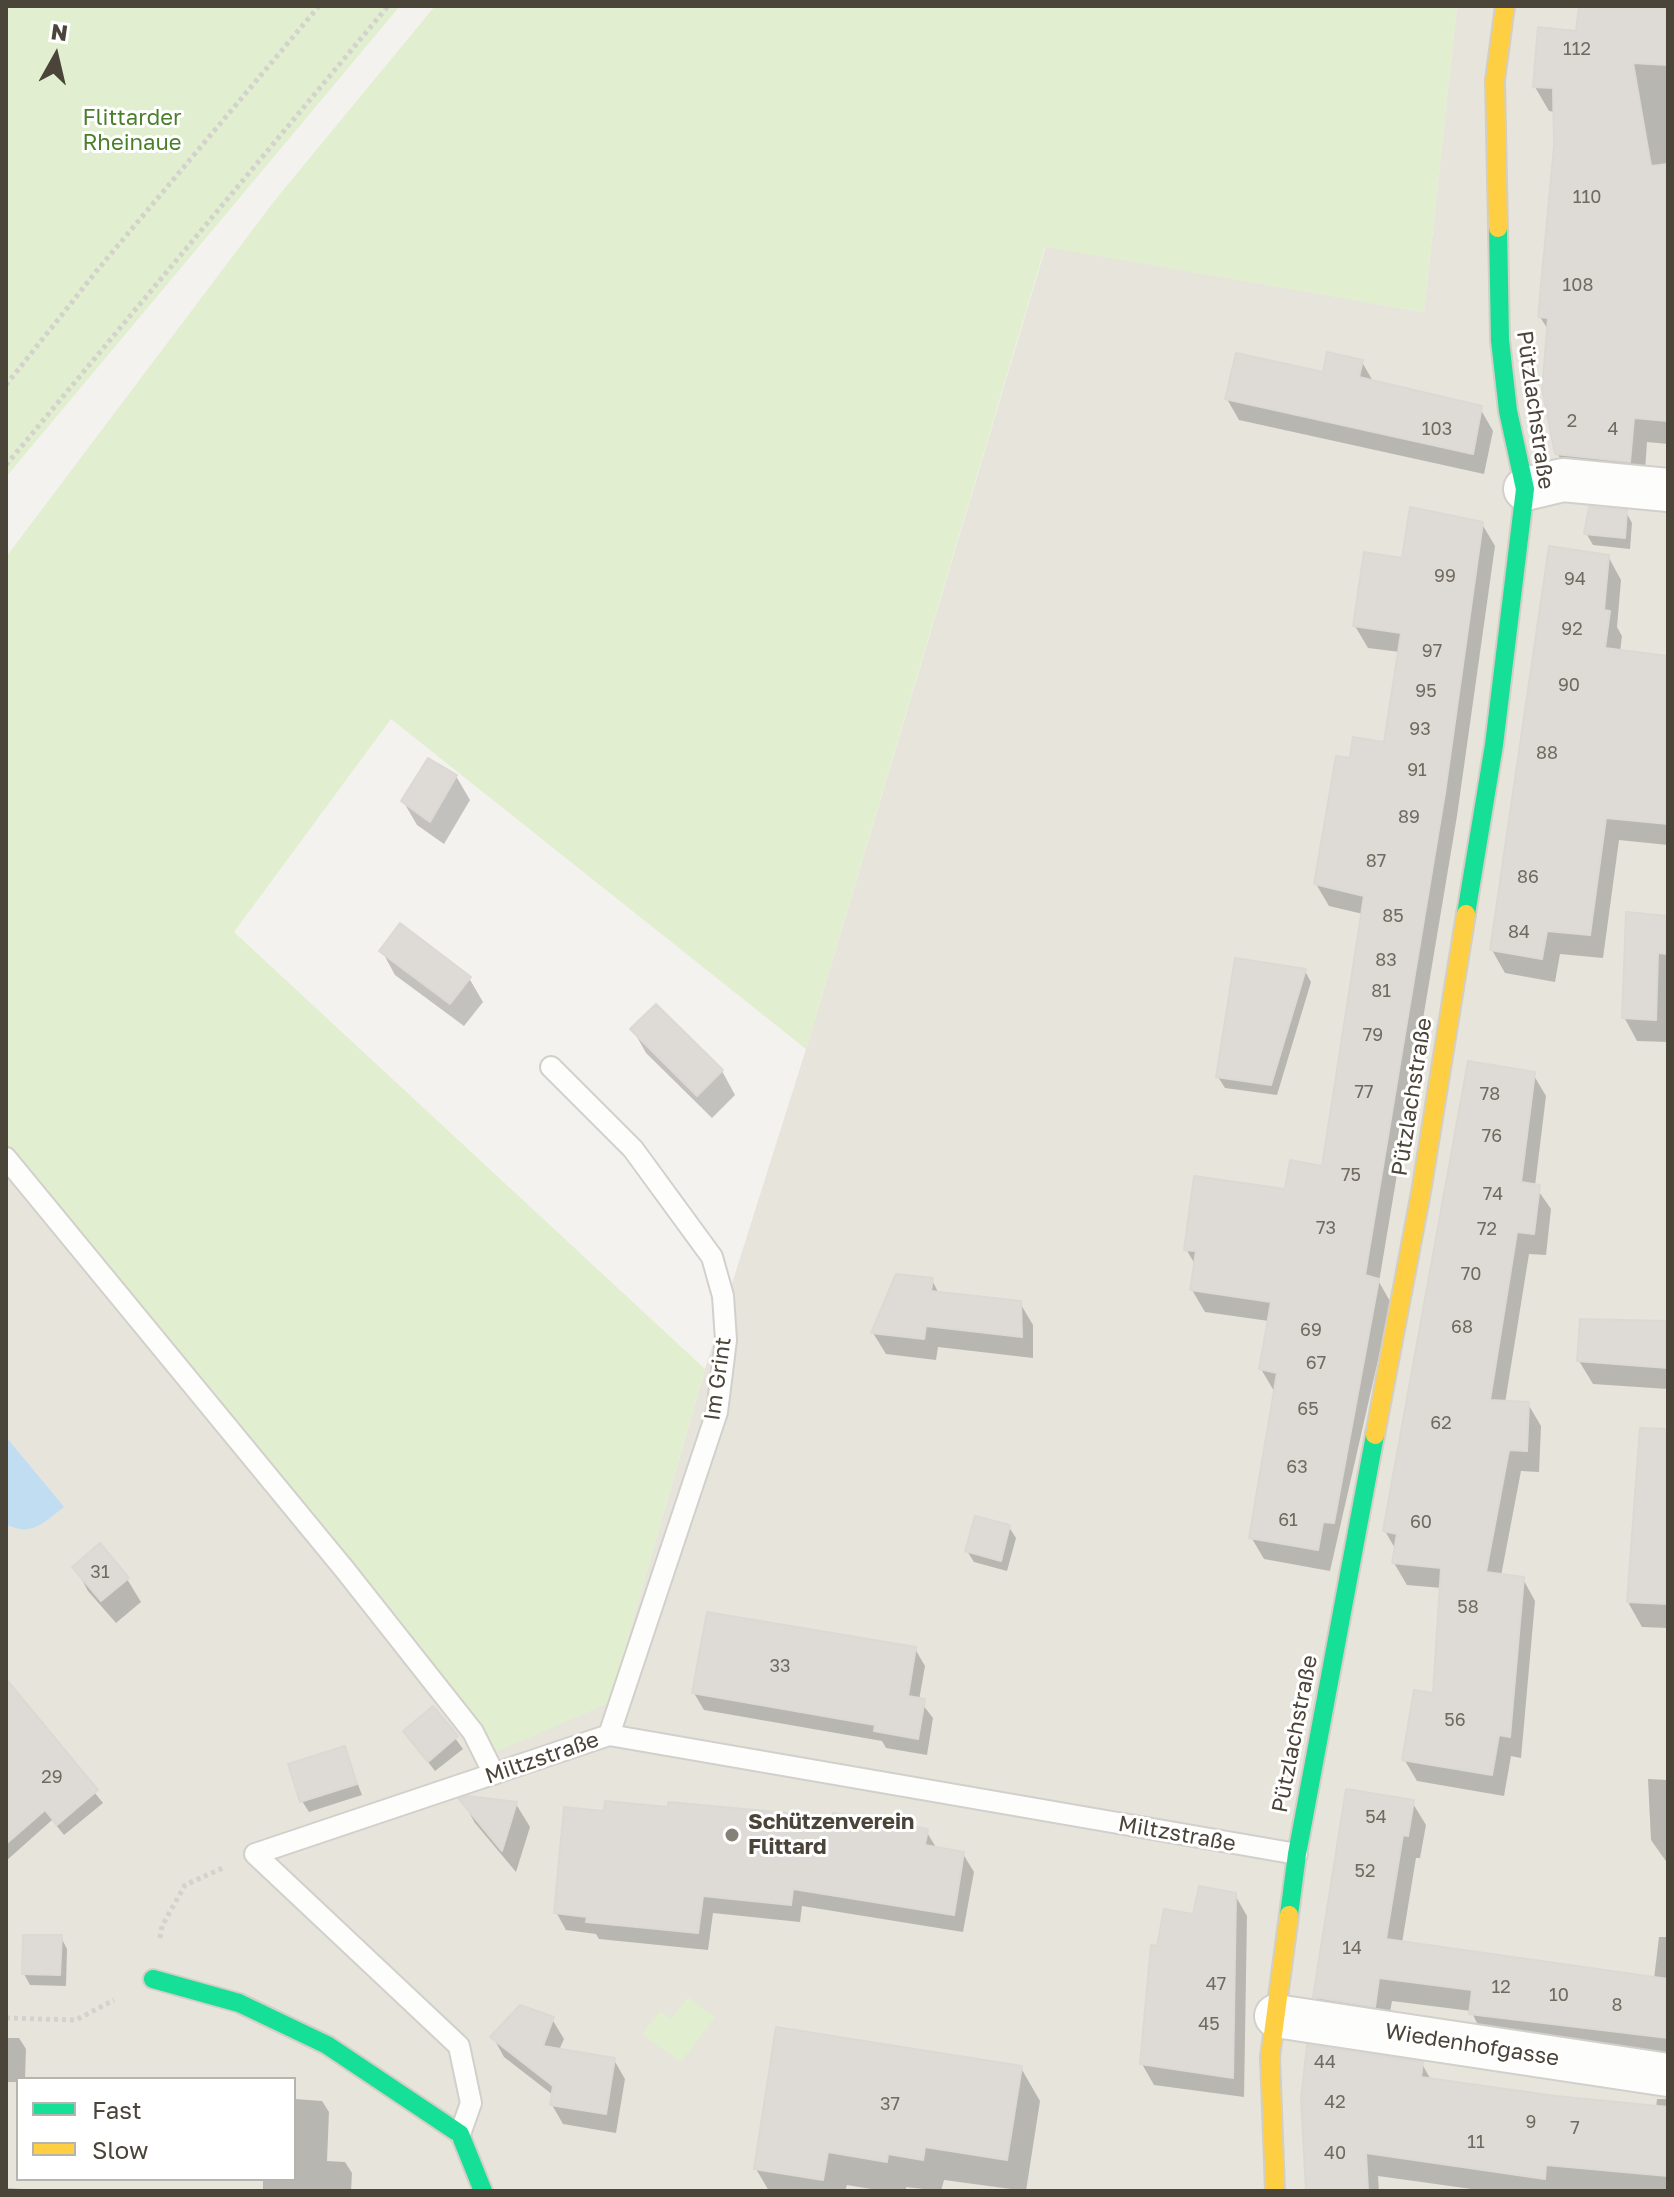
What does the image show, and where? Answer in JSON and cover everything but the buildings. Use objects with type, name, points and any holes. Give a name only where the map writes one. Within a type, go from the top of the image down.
[{"type":"street","name":"Pützlachstraße","points":[[1275,2191],[1270,2057],[1297,1854],[1426,1161],[1494,745],[1525,489],[1508,411],[1500,340],[1495,80],[1505,6]]},
{"type":"street","points":[[1525,489],[1563,480],[1668,490]]},
{"type":"street","points":[[153,1979],[239,2003],[327,2045],[460,2134],[483,2191]]},
{"type":"street","name":"Wiedenhofgasse","points":[[1276,2016],[1668,2075]]},
{"type":"lane","name":"Im Grint","points":[[551,1067],[633,1149],[712,1257],[723,1296],[726,1340],[717,1412],[609,1735]]},
{"type":"lane","points":[[6,1158],[345,1570],[473,1732],[494,1774]]},
{"type":"lane","name":"Miltzstraße","points":[[460,2134],[471,2103],[459,2046],[255,1854],[609,1735],[1297,1854]]},
{"type":"path","points":[[6,385],[99,268],[319,6]]},
{"type":"path","points":[[6,465],[388,6]]},
{"type":"shaded area","points":[[1457,6],[1668,6],[1668,2191],[6,2191],[6,1156],[609,1703],[705,1369],[806,1049],[1046,246],[1424,312]]},
{"type":"green space","name":"Flittarder Rheinaue","points":[[6,6],[400,6],[6,477]]},
{"type":"green space","points":[[435,6],[1457,6],[1424,312],[1045,247],[806,1049],[391,719],[234,932],[705,1369],[609,1703],[487,1756],[6,1156],[6,557],[275,200]]},
{"type":"green space","points":[[688,1997],[715,2017],[681,2062],[642,2034],[660,2011],[671,2019]]},
{"type":"water","points":[[6,1437],[64,1507],[30,1529],[6,1524]]},
{"type":"traffic: fast","points":[[1466,914],[1494,745],[1525,489],[1508,411],[1500,340],[1498,228]]},
{"type":"traffic: fast","points":[[1289,1915],[1297,1854],[1375,1435]]},
{"type":"traffic: fast","points":[[153,1979],[239,2003],[327,2045],[460,2134],[483,2191]]},
{"type":"traffic: slow","points":[[1498,228],[1495,80],[1505,6]]},
{"type":"traffic: slow","points":[[1375,1435],[1421,1192],[1466,914]]},
{"type":"traffic: slow","points":[[1275,2191],[1270,2057],[1289,1915]]},
{"type":"place","name":"Schützenverein Flittard","points":[[732,1835]]}]
